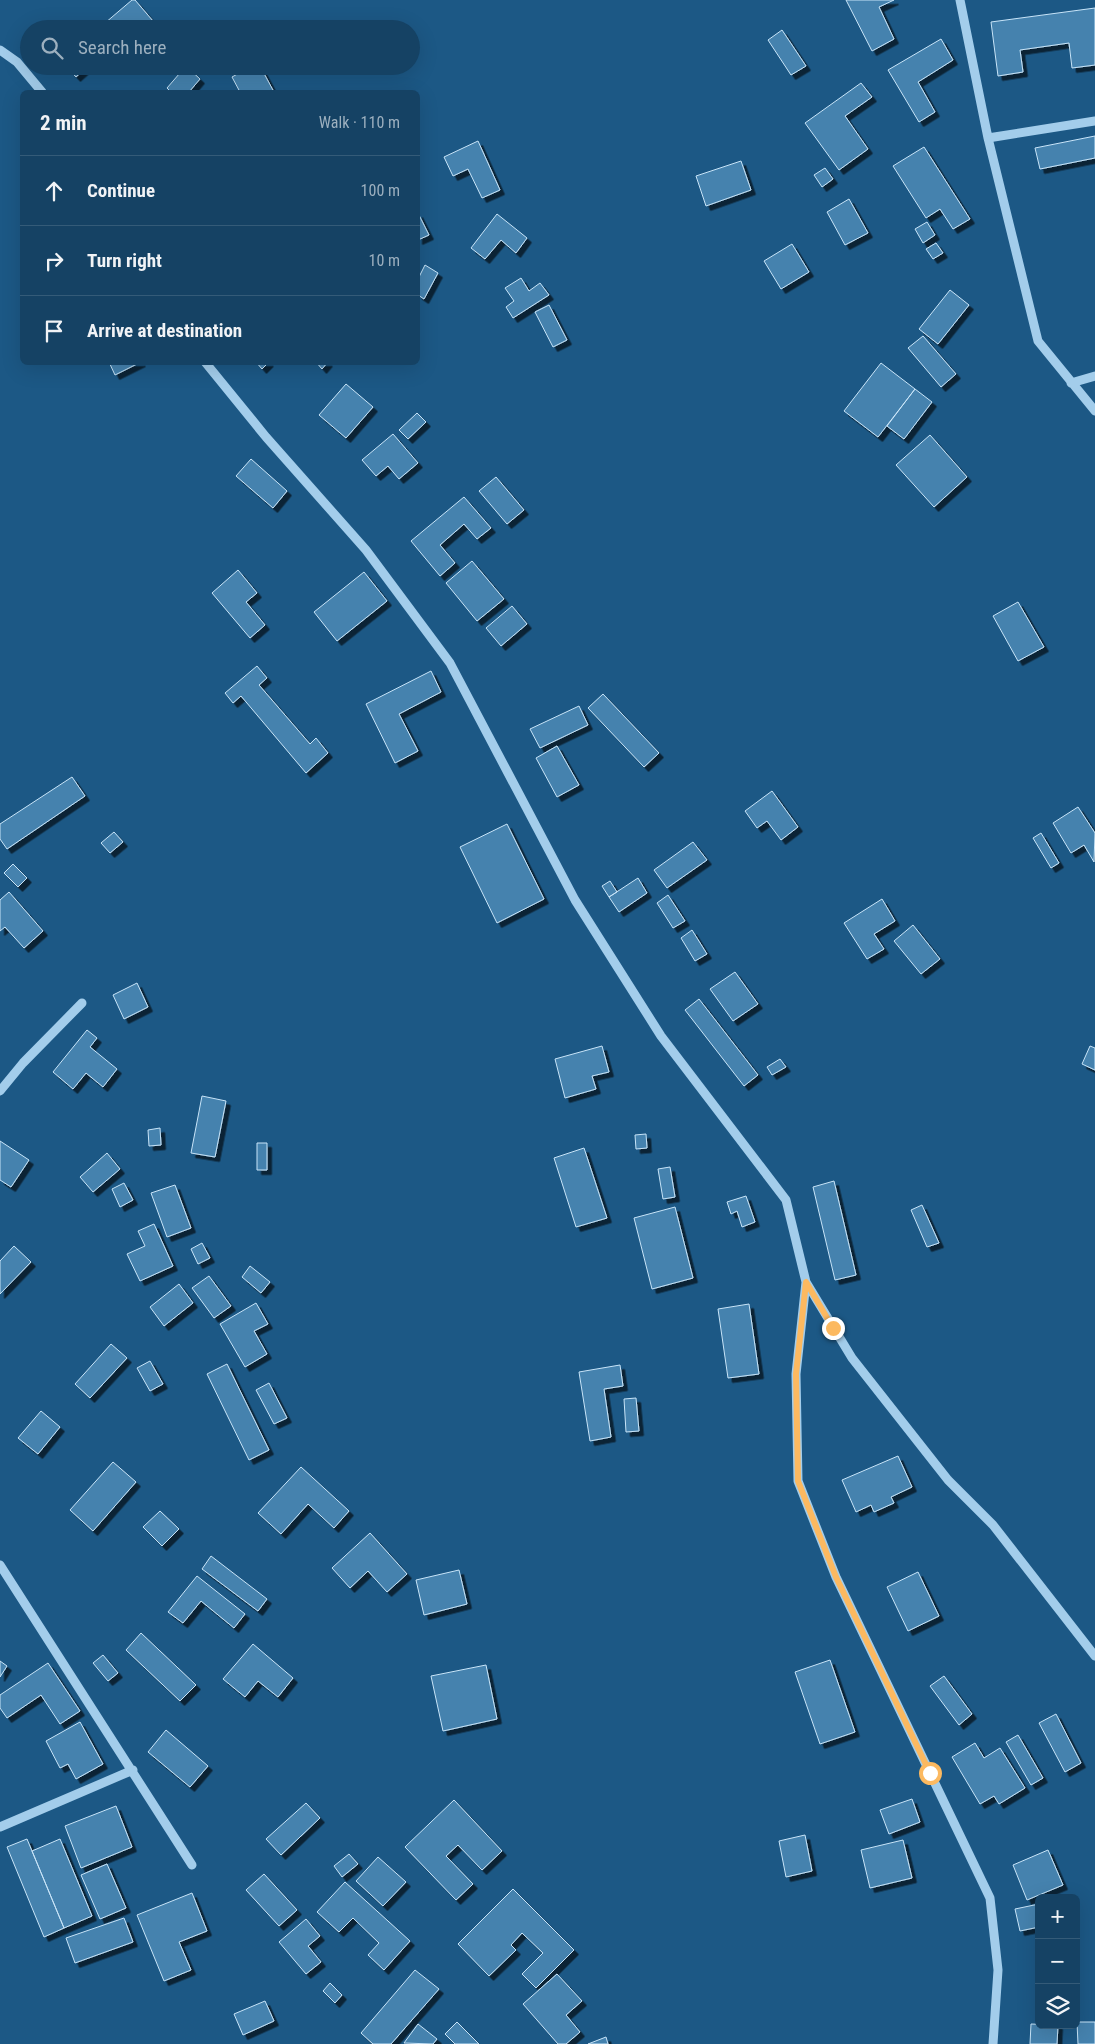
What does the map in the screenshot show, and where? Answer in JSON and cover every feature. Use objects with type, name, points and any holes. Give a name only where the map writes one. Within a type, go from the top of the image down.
[{"type":"street","points":[[960,0],[988,138],[1038,341],[1095,411]]},
{"type":"street","points":[[0,50],[20,66]]},
{"type":"street","points":[[28,75],[40,90]]},
{"type":"street","points":[[988,138],[1095,121]]},
{"type":"street","points":[[207,365],[266,438],[366,550],[450,663],[575,900],[661,1036],[786,1200],[806,1282],[852,1358],[948,1480],[993,1525],[1095,1656]]},
{"type":"street","points":[[1071,383],[1095,376]]},
{"type":"street","points":[[0,1091],[23,1063],[82,1003]]},
{"type":"street","points":[[806,1282],[796,1374],[798,1481],[836,1577],[990,1898],[998,1970],[993,2044]]},
{"type":"street","points":[[0,1565],[133,1770],[192,1865]]},
{"type":"street","points":[[0,1827],[133,1770]]},
{"type":"building","points":[[132,0],[135,0],[152,20],[109,20]]},
{"type":"building","points":[[846,0],[894,0],[879,7],[894,39],[872,51]]},
{"type":"building","points":[[1095,8],[1095,65],[1072,68],[1069,43],[1020,50],[1023,72],[998,76],[991,22]]},
{"type":"building","points":[[782,30],[806,66],[791,75],[768,40]]},
{"type":"building","points":[[941,39],[953,60],[918,82],[935,112],[919,122],[888,70]]},
{"type":"building","points":[[178,75],[196,75],[200,79],[191,90],[169,90],[167,88]]},
{"type":"building","points":[[236,75],[265,75],[273,90],[239,90],[232,77]]},
{"type":"building","points":[[861,83],[872,97],[845,116],[868,149],[839,170],[805,123]]},
{"type":"building","points":[[1095,136],[1095,158],[1040,169],[1035,148]]},
{"type":"building","points":[[478,141],[500,190],[482,198],[468,169],[453,176],[444,157]]},
{"type":"building","points":[[924,147],[970,219],[953,229],[940,209],[926,218],[893,166]]},
{"type":"building","points":[[741,161],[751,190],[706,206],[696,176]]},
{"type":"building","points":[[825,168],[833,179],[822,187],[814,175]]},
{"type":"building","points":[[849,199],[868,233],[845,245],[827,212]]},
{"type":"building","points":[[497,214],[527,238],[516,253],[501,240],[485,259],[471,248]]},
{"type":"building","points":[[420,217],[429,235],[420,239]]},
{"type":"building","points":[[927,222],[935,235],[923,243],[915,229]]},
{"type":"building","points":[[936,243],[943,253],[933,259],[926,249]]},
{"type":"building","points":[[792,244],[809,272],[781,289],[764,261]]},
{"type":"building","points":[[425,265],[438,273],[424,299],[420,296],[420,275]]},
{"type":"building","points":[[521,278],[529,291],[540,283],[549,295],[513,318],[506,307],[514,301],[505,288]]},
{"type":"building","points":[[950,290],[969,305],[938,344],[919,329]]},
{"type":"building","points":[[549,305],[567,340],[553,347],[535,312]]},
{"type":"building","points":[[923,336],[956,374],[941,387],[908,348]]},
{"type":"building","points":[[881,363],[915,389],[878,437],[844,411]]},
{"type":"building","points":[[110,365],[135,365],[115,375]]},
{"type":"building","points":[[346,384],[373,407],[346,438],[319,415]]},
{"type":"building","points":[[915,389],[932,402],[904,439],[887,426]]},
{"type":"building","points":[[417,413],[426,422],[408,439],[399,430]]},
{"type":"building","points":[[393,434],[418,463],[399,479],[388,466],[376,476],[362,460]]},
{"type":"building","points":[[930,435],[967,477],[934,507],[896,465]]},
{"type":"building","points":[[251,459],[287,491],[273,508],[236,476]]},
{"type":"building","points":[[496,477],[524,510],[507,524],[479,491]]},
{"type":"building","points":[[464,497],[491,528],[477,539],[464,524],[440,545],[455,563],[440,576],[411,541]]},
{"type":"building","points":[[472,561],[504,599],[477,621],[446,583]]},
{"type":"building","points":[[238,570],[257,593],[246,602],[265,625],[250,638],[212,593]]},
{"type":"building","points":[[364,572],[387,601],[337,641],[314,612]]},
{"type":"building","points":[[1018,602],[1044,647],[1018,661],[993,616]]},
{"type":"building","points":[[512,606],[527,624],[501,646],[486,628]]},
{"type":"building","points":[[257,666],[267,678],[259,685],[310,744],[316,738],[328,753],[306,773],[241,696],[233,703],[225,693]]},
{"type":"building","points":[[431,671],[441,692],[399,714],[418,751],[395,763],[366,704]]},
{"type":"building","points":[[603,694],[659,753],[644,767],[588,708]]},
{"type":"building","points":[[579,706],[588,725],[540,748],[530,729]]},
{"type":"building","points":[[557,746],[579,785],[557,797],[536,758]]},
{"type":"building","points":[[72,777],[85,796],[7,849],[0,839],[0,824]]},
{"type":"building","points":[[772,791],[798,827],[781,840],[767,821],[757,828],[745,811]]},
{"type":"building","points":[[1078,807],[1095,833],[1094,862],[1084,845],[1071,853],[1053,823]]},
{"type":"building","points":[[507,824],[544,899],[497,923],[460,847]]},
{"type":"building","points":[[114,832],[123,842],[110,853],[101,843]]},
{"type":"building","points":[[1041,833],[1059,863],[1051,868],[1033,838]]},
{"type":"building","points":[[693,842],[707,860],[667,888],[654,870]]},
{"type":"building","points":[[13,864],[27,878],[18,887],[4,873]]},
{"type":"building","points":[[638,878],[647,893],[619,912],[609,897]]},
{"type":"building","points":[[610,881],[617,892],[609,897],[602,886]]},
{"type":"building","points":[[9,892],[43,931],[24,948],[5,927],[0,931],[0,900]]},
{"type":"building","points":[[668,895],[685,921],[673,928],[657,903]]},
{"type":"building","points":[[882,899],[895,921],[874,934],[884,949],[867,959],[844,923]]},
{"type":"building","points":[[913,925],[940,959],[921,974],[894,941]]},
{"type":"building","points":[[692,930],[707,954],[695,961],[681,938]]},
{"type":"building","points":[[735,972],[758,1004],[733,1021],[710,989]]},
{"type":"building","points":[[137,983],[148,1007],[124,1019],[113,995]]},
{"type":"building","points":[[699,999],[758,1075],[744,1086],[685,1010]]},
{"type":"building","points":[[87,1030],[97,1038],[90,1047],[117,1069],[103,1087],[86,1073],[73,1089],[53,1072]]},
{"type":"building","points":[[602,1046],[609,1072],[592,1076],[596,1089],[565,1098],[555,1059]]},
{"type":"building","points":[[1090,1046],[1095,1048],[1095,1070],[1082,1064]]},
{"type":"building","points":[[780,1059],[786,1067],[772,1075],[767,1067]]},
{"type":"building","points":[[202,1096],[226,1101],[215,1157],[191,1153]]},
{"type":"building","points":[[160,1128],[161,1145],[149,1146],[148,1130]]},
{"type":"building","points":[[646,1134],[647,1148],[636,1149],[635,1135]]},
{"type":"building","points":[[0,1141],[29,1160],[11,1187],[0,1180]]},
{"type":"building","points":[[257,1143],[267,1143],[267,1170],[257,1170]]},
{"type":"building","points":[[584,1148],[607,1218],[576,1227],[554,1158]]},
{"type":"building","points":[[107,1153],[120,1169],[93,1192],[80,1177]]},
{"type":"building","points":[[670,1167],[675,1197],[663,1199],[658,1169]]},
{"type":"building","points":[[834,1181],[856,1275],[835,1280],[813,1187]]},
{"type":"building","points":[[124,1183],[133,1200],[120,1207],[112,1189]]},
{"type":"building","points":[[175,1185],[191,1228],[167,1237],[151,1193]]},
{"type":"building","points":[[746,1196],[755,1222],[742,1227],[737,1211],[731,1214],[727,1202]]},
{"type":"building","points":[[922,1205],[939,1243],[927,1247],[911,1210]]},
{"type":"building","points":[[675,1207],[693,1278],[652,1289],[634,1218]]},
{"type":"building","points":[[154,1224],[173,1266],[140,1281],[127,1254],[145,1246],[138,1231]]},
{"type":"building","points":[[202,1243],[210,1258],[198,1264],[191,1249]]},
{"type":"building","points":[[14,1246],[31,1262],[0,1294],[0,1261]]},
{"type":"building","points":[[250,1266],[270,1282],[261,1293],[242,1277]]},
{"type":"building","points":[[209,1276],[231,1306],[214,1318],[192,1288]]},
{"type":"building","points":[[179,1284],[193,1303],[164,1326],[150,1307]]},
{"type":"building","points":[[256,1303],[268,1324],[254,1331],[267,1354],[245,1367],[220,1324]]},
{"type":"building","points":[[749,1304],[759,1374],[728,1378],[718,1309]]},
{"type":"building","points":[[111,1344],[127,1358],[90,1398],[75,1384]]},
{"type":"building","points":[[150,1361],[163,1384],[150,1391],[137,1368]]},
{"type":"building","points":[[227,1364],[269,1450],[249,1460],[207,1374]]},
{"type":"building","points":[[620,1365],[623,1386],[604,1389],[611,1437],[590,1441],[579,1372]]},
{"type":"building","points":[[269,1383],[287,1418],[274,1424],[256,1390]]},
{"type":"building","points":[[636,1398],[639,1431],[626,1432],[624,1399]]},
{"type":"building","points":[[41,1411],[60,1427],[38,1454],[18,1438]]},
{"type":"building","points":[[898,1456],[912,1487],[891,1497],[894,1503],[874,1512],[871,1505],[856,1512],[842,1480]]},
{"type":"building","points":[[113,1462],[136,1482],[93,1531],[70,1510]]},
{"type":"building","points":[[301,1467],[349,1511],[334,1528],[308,1504],[281,1534],[258,1513]]},
{"type":"building","points":[[160,1511],[179,1529],[162,1546],[143,1527]]},
{"type":"building","points":[[370,1533],[407,1574],[387,1592],[368,1571],[350,1588],[332,1568]]},
{"type":"building","points":[[211,1556],[267,1599],[258,1611],[202,1569]]},
{"type":"building","points":[[459,1570],[467,1604],[424,1615],[416,1580]]},
{"type":"building","points":[[918,1572],[939,1616],[908,1631],[887,1587]]},
{"type":"building","points":[[197,1576],[245,1614],[234,1628],[201,1601],[183,1623],[168,1612]]},
{"type":"building","points":[[141,1633],[196,1685],[180,1701],[126,1650]]},
{"type":"building","points":[[253,1644],[293,1678],[278,1697],[258,1681],[245,1697],[223,1679]]},
{"type":"building","points":[[103,1655],[118,1673],[108,1681],[93,1663]]},
{"type":"building","points":[[830,1660],[855,1732],[820,1744],[795,1672]]},
{"type":"building","points":[[0,1661],[7,1666],[0,1677]]},
{"type":"building","points":[[48,1663],[80,1711],[60,1724],[41,1695],[7,1718],[0,1708],[0,1695]]},
{"type":"building","points":[[486,1665],[497,1719],[443,1731],[431,1676]]},
{"type":"building","points":[[944,1676],[972,1714],[959,1725],[930,1686]]},
{"type":"building","points":[[1056,1714],[1081,1763],[1065,1772],[1039,1723]]},
{"type":"building","points":[[80,1722],[103,1764],[76,1779],[68,1764],[60,1768],[46,1741]]},
{"type":"building","points":[[166,1730],[208,1766],[190,1787],[148,1752]]},
{"type":"building","points":[[1018,1735],[1043,1778],[1031,1785],[1006,1742]]},
{"type":"building","points":[[975,1743],[984,1758],[1000,1748],[1025,1788],[999,1804],[994,1796],[980,1804],[952,1757]]},
{"type":"building","points":[[912,1799],[920,1822],[889,1834],[880,1810]]},
{"type":"building","points":[[454,1800],[502,1851],[482,1870],[458,1845],[446,1856],[473,1884],[456,1900],[405,1847]]},
{"type":"building","points":[[306,1803],[320,1818],[281,1855],[266,1839]]},
{"type":"building","points":[[116,1806],[132,1847],[81,1868],[65,1826]]},
{"type":"building","points":[[805,1835],[812,1871],[786,1877],[779,1841]]},
{"type":"building","points":[[27,1839],[64,1928],[44,1937],[7,1847]]},
{"type":"building","points":[[60,1839],[92,1916],[64,1928],[32,1851]]},
{"type":"building","points":[[903,1840],[912,1878],[870,1888],[861,1850]]},
{"type":"building","points":[[1048,1850],[1063,1885],[1041,1894],[1035,1894],[1035,1897],[1027,1900],[1013,1865]]},
{"type":"building","points":[[349,1854],[358,1864],[342,1877],[334,1866]]},
{"type":"building","points":[[378,1857],[406,1882],[383,1906],[356,1881]]},
{"type":"building","points":[[107,1864],[126,1908],[100,1919],[81,1875]]},
{"type":"building","points":[[264,1874],[297,1910],[279,1926],[246,1890]]},
{"type":"building","points":[[345,1882],[410,1941],[384,1970],[368,1955],[379,1943],[353,1918],[339,1932],[317,1912]]},
{"type":"building","points":[[513,1889],[574,1950],[536,1988],[522,1974],[543,1953],[522,1933],[511,1945],[516,1950],[489,1976],[458,1944]]},
{"type":"building","points":[[192,1893],[207,1931],[179,1942],[191,1970],[164,1981],[137,1915]]},
{"type":"building","points":[[1035,1905],[1035,1928],[1020,1931],[1015,1909]]},
{"type":"building","points":[[124,1918],[133,1942],[75,1963],[66,1938]]},
{"type":"building","points":[[306,1919],[320,1936],[308,1946],[321,1962],[306,1974],[279,1942]]},
{"type":"building","points":[[415,1970],[439,1989],[391,2044],[373,2044],[361,2033]]},
{"type":"building","points":[[557,1974],[582,2001],[566,2015],[580,2032],[566,2044],[558,2044],[523,2004]]},
{"type":"building","points":[[330,1983],[342,1995],[335,2003],[323,1991]]},
{"type":"building","points":[[265,2001],[274,2021],[243,2035],[234,2014]]},
{"type":"building","points":[[457,2022],[479,2044],[455,2044],[445,2034]]},
{"type":"building","points":[[1080,2022],[1095,2022],[1095,2044],[1078,2044],[1077,2029],[1080,2029]]},
{"type":"building","points":[[418,2024],[437,2039],[433,2044],[404,2043]]},
{"type":"building","points":[[1031,2024],[1035,2024],[1035,2029],[1058,2029],[1057,2044],[1030,2044]]},
{"type":"building","points":[[606,2037],[608,2044],[588,2044]]},
{"type":"route","points":[[833,1328],[806,1282],[796,1374],[798,1481],[836,1577],[930,1773]]}]
